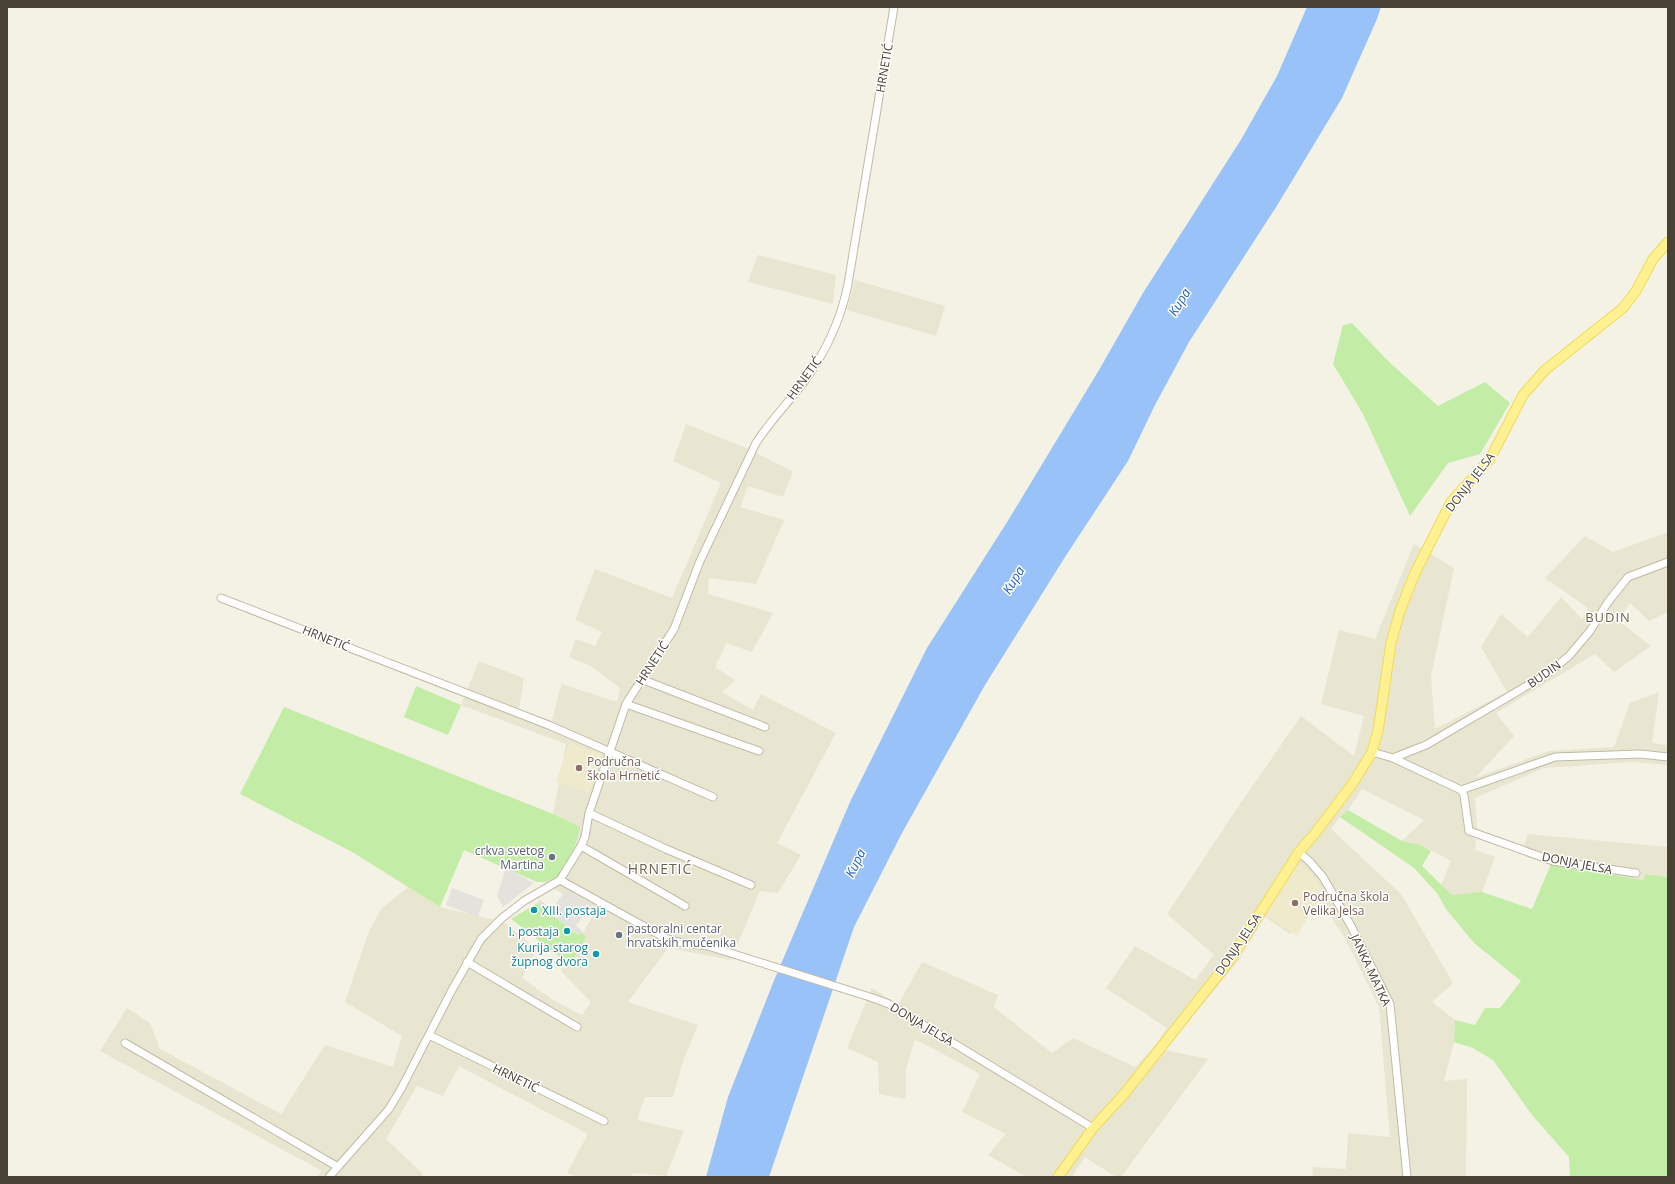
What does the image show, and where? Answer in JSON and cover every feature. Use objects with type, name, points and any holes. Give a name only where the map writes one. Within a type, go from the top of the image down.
[{"type":"main road","name":"DONJA JELSA","points":[[1058,1177],[1092,1128],[1125,1094],[1230,960],[1299,852],[1316,832],[1352,783],[1372,752],[1378,731],[1391,644],[1400,611],[1414,573],[1451,502],[1490,459],[1523,395],[1545,370],[1623,308],[1636,291],[1653,259],[1668,242]]},
{"type":"street","name":"HRNETIĆ","points":[[329,1177],[389,1109],[401,1089],[467,962],[481,939],[502,918],[524,900],[560,880],[581,846],[585,837],[589,813],[626,704],[674,629],[700,561],[756,443],[768,425],[803,383],[824,350],[840,315],[848,284],[894,7]]},
{"type":"street","name":"BUDIN","points":[[1393,758],[1426,745],[1547,674],[1569,656],[1590,631],[1608,602],[1628,577],[1668,562]]},
{"type":"street","name":"HRNETIĆ","points":[[220,598],[551,726],[609,752]]},
{"type":"street","points":[[641,679],[764,727]]},
{"type":"street","points":[[626,704],[759,751]]},
{"type":"street","points":[[609,752],[713,797]]},
{"type":"street","points":[[1372,752],[1393,758],[1461,790],[1555,757],[1640,754],[1668,757]]},
{"type":"street","name":"DONJA JELSA","points":[[1461,790],[1464,795],[1469,831],[1553,861],[1636,873]]},
{"type":"street","points":[[589,813],[666,849],[751,885]]},
{"type":"street","points":[[581,846],[685,906]]},
{"type":"street","name":"JANKA MATKA","points":[[1299,852],[1323,877],[1350,924],[1390,1004],[1407,1177]]},
{"type":"street","name":"DONJA JELSA","points":[[560,880],[665,938],[678,942],[708,946],[889,1004],[1092,1128]]},
{"type":"street","points":[[467,962],[577,1027]]},
{"type":"street","name":"HRNETIĆ","points":[[429,1035],[604,1121]]},
{"type":"street","points":[[125,1043],[338,1167]]},
{"type":"shaded area","points":[[758,255],[836,275],[833,304],[748,282]]},
{"type":"shaded area","points":[[855,280],[945,306],[936,336],[847,310]]},
{"type":"shaded area","points":[[686,424],[746,448],[793,472],[783,497],[748,486],[740,507],[784,520],[756,584],[709,578],[708,594],[773,613],[752,652],[726,643],[715,667],[735,680],[722,692],[753,710],[761,694],[836,733],[777,843],[801,855],[778,893],[760,891],[731,960],[668,948],[628,1002],[698,1025],[683,1061],[673,1097],[645,1097],[637,1120],[684,1131],[666,1176],[633,1173],[630,1177],[579,1177],[567,1173],[588,1134],[459,1066],[443,1096],[417,1086],[386,1139],[423,1174],[421,1177],[317,1177],[322,1171],[100,1051],[127,1008],[150,1023],[160,1049],[281,1114],[325,1045],[393,1067],[402,1036],[345,1002],[369,931],[381,909],[408,887],[440,907],[503,922],[537,949],[522,978],[553,1000],[582,1015],[591,1002],[561,971],[595,912],[542,882],[552,879],[579,827],[553,814],[566,744],[461,705],[479,661],[524,678],[519,709],[552,721],[562,684],[617,702],[620,688],[592,667],[569,657],[576,639],[595,646],[602,632],[575,620],[595,569],[672,598],[721,483],[673,461]]},
{"type":"shaded area","points":[[1668,532],[1668,612],[1649,621],[1630,603],[1617,620],[1651,646],[1614,672],[1595,654],[1496,713],[1514,736],[1475,778],[1549,751],[1614,747],[1630,703],[1659,692],[1652,743],[1668,745],[1668,765],[1633,762],[1544,768],[1475,798],[1477,829],[1524,845],[1528,834],[1668,847],[1668,877],[1646,874],[1645,880],[1550,864],[1476,838],[1475,850],[1495,857],[1482,892],[1452,895],[1441,885],[1451,861],[1421,845],[1402,841],[1424,820],[1362,789],[1348,810],[1340,817],[1331,829],[1401,894],[1453,983],[1432,1002],[1455,1020],[1454,1042],[1444,1081],[1467,1079],[1466,1177],[1313,1177],[1312,1167],[1346,1169],[1348,1133],[1390,1137],[1379,1007],[1346,940],[1319,899],[1290,934],[1265,917],[1239,960],[1165,1050],[1208,1059],[1121,1177],[1116,1177],[1085,1157],[1072,1177],[1026,1177],[988,1155],[1006,1134],[962,1112],[980,1074],[915,1039],[906,1069],[906,1099],[879,1094],[878,1062],[847,1048],[872,988],[898,1005],[922,962],[998,995],[994,1007],[1052,1053],[1073,1038],[1135,1067],[1153,1048],[1167,1028],[1106,988],[1135,946],[1195,980],[1214,955],[1167,914],[1301,716],[1354,756],[1364,716],[1321,704],[1339,630],[1375,639],[1414,544],[1454,568],[1431,676],[1435,729],[1507,692],[1481,647],[1501,614],[1528,637],[1561,597],[1582,619],[1588,608],[1545,578],[1585,536],[1613,552]]},
{"type":"shaded area","name":"Područna škola Hrnetić","points":[[570,743],[603,755],[589,793],[556,781]]},
{"type":"shaded area","name":"Područna škola Velika Jelsa","points":[[1299,863],[1314,877],[1324,891],[1297,936],[1265,915]]},
{"type":"shaded area","points":[[506,868],[534,883],[503,907],[497,896]]},
{"type":"shaded area","points":[[452,888],[484,900],[478,917],[446,905]]},
{"type":"shaded area","points":[[566,890],[591,905],[576,926],[582,931],[578,935],[537,903],[540,900],[552,909]]},
{"type":"green space","points":[[1352,323],[1388,361],[1438,406],[1485,382],[1510,403],[1480,454],[1448,463],[1410,516],[1363,414],[1333,364],[1343,325]]},
{"type":"green space","points":[[416,686],[461,705],[448,735],[404,717]]},
{"type":"green space","points":[[284,707],[553,814],[580,827],[568,864],[556,877],[547,881],[537,882],[464,850],[440,907],[354,853],[240,794]]},
{"type":"green space","points":[[1348,810],[1402,841],[1421,845],[1431,851],[1422,866],[1452,895],[1482,892],[1532,909],[1551,864],[1644,880],[1645,874],[1668,877],[1668,1177],[1570,1177],[1569,1157],[1532,1115],[1493,1060],[1473,1048],[1454,1042],[1455,1020],[1475,1025],[1485,1008],[1500,1008],[1521,981],[1474,943],[1446,909],[1437,893],[1414,868],[1340,817]]},
{"type":"green space","points":[[537,903],[578,935],[581,932],[586,937],[570,965],[511,919]]},
{"type":"water","name":"Kupa","points":[[1307,7],[1381,7],[1342,98],[1278,204],[1189,342],[1155,405],[1128,461],[1065,557],[985,685],[902,833],[854,927],[769,1177],[706,1177],[728,1097],[775,978],[850,802],[927,648],[1009,519],[1099,370],[1143,293],[1242,138],[1277,76]]},
{"type":"place","name":"Područna škola Hrnetić","points":[[579,768]]},
{"type":"place","name":"crkva svetog Martina","points":[[552,857]]},
{"type":"place","name":"Područna škola Velika Jelsa","points":[[1295,903]]},
{"type":"place","name":"XIII. postaja","points":[[534,910]]},
{"type":"place","name":"I. postaja","points":[[567,931]]},
{"type":"place","name":"pastoralni centar hrvatskih mučenika","points":[[619,935]]},
{"type":"place","name":"Kurija starog župnog dvora","points":[[596,954]]},
{"type":"district","name":"BUDIN","points":[[1608,617]]},
{"type":"district","name":"HRNETIĆ","points":[[660,868]]}]
